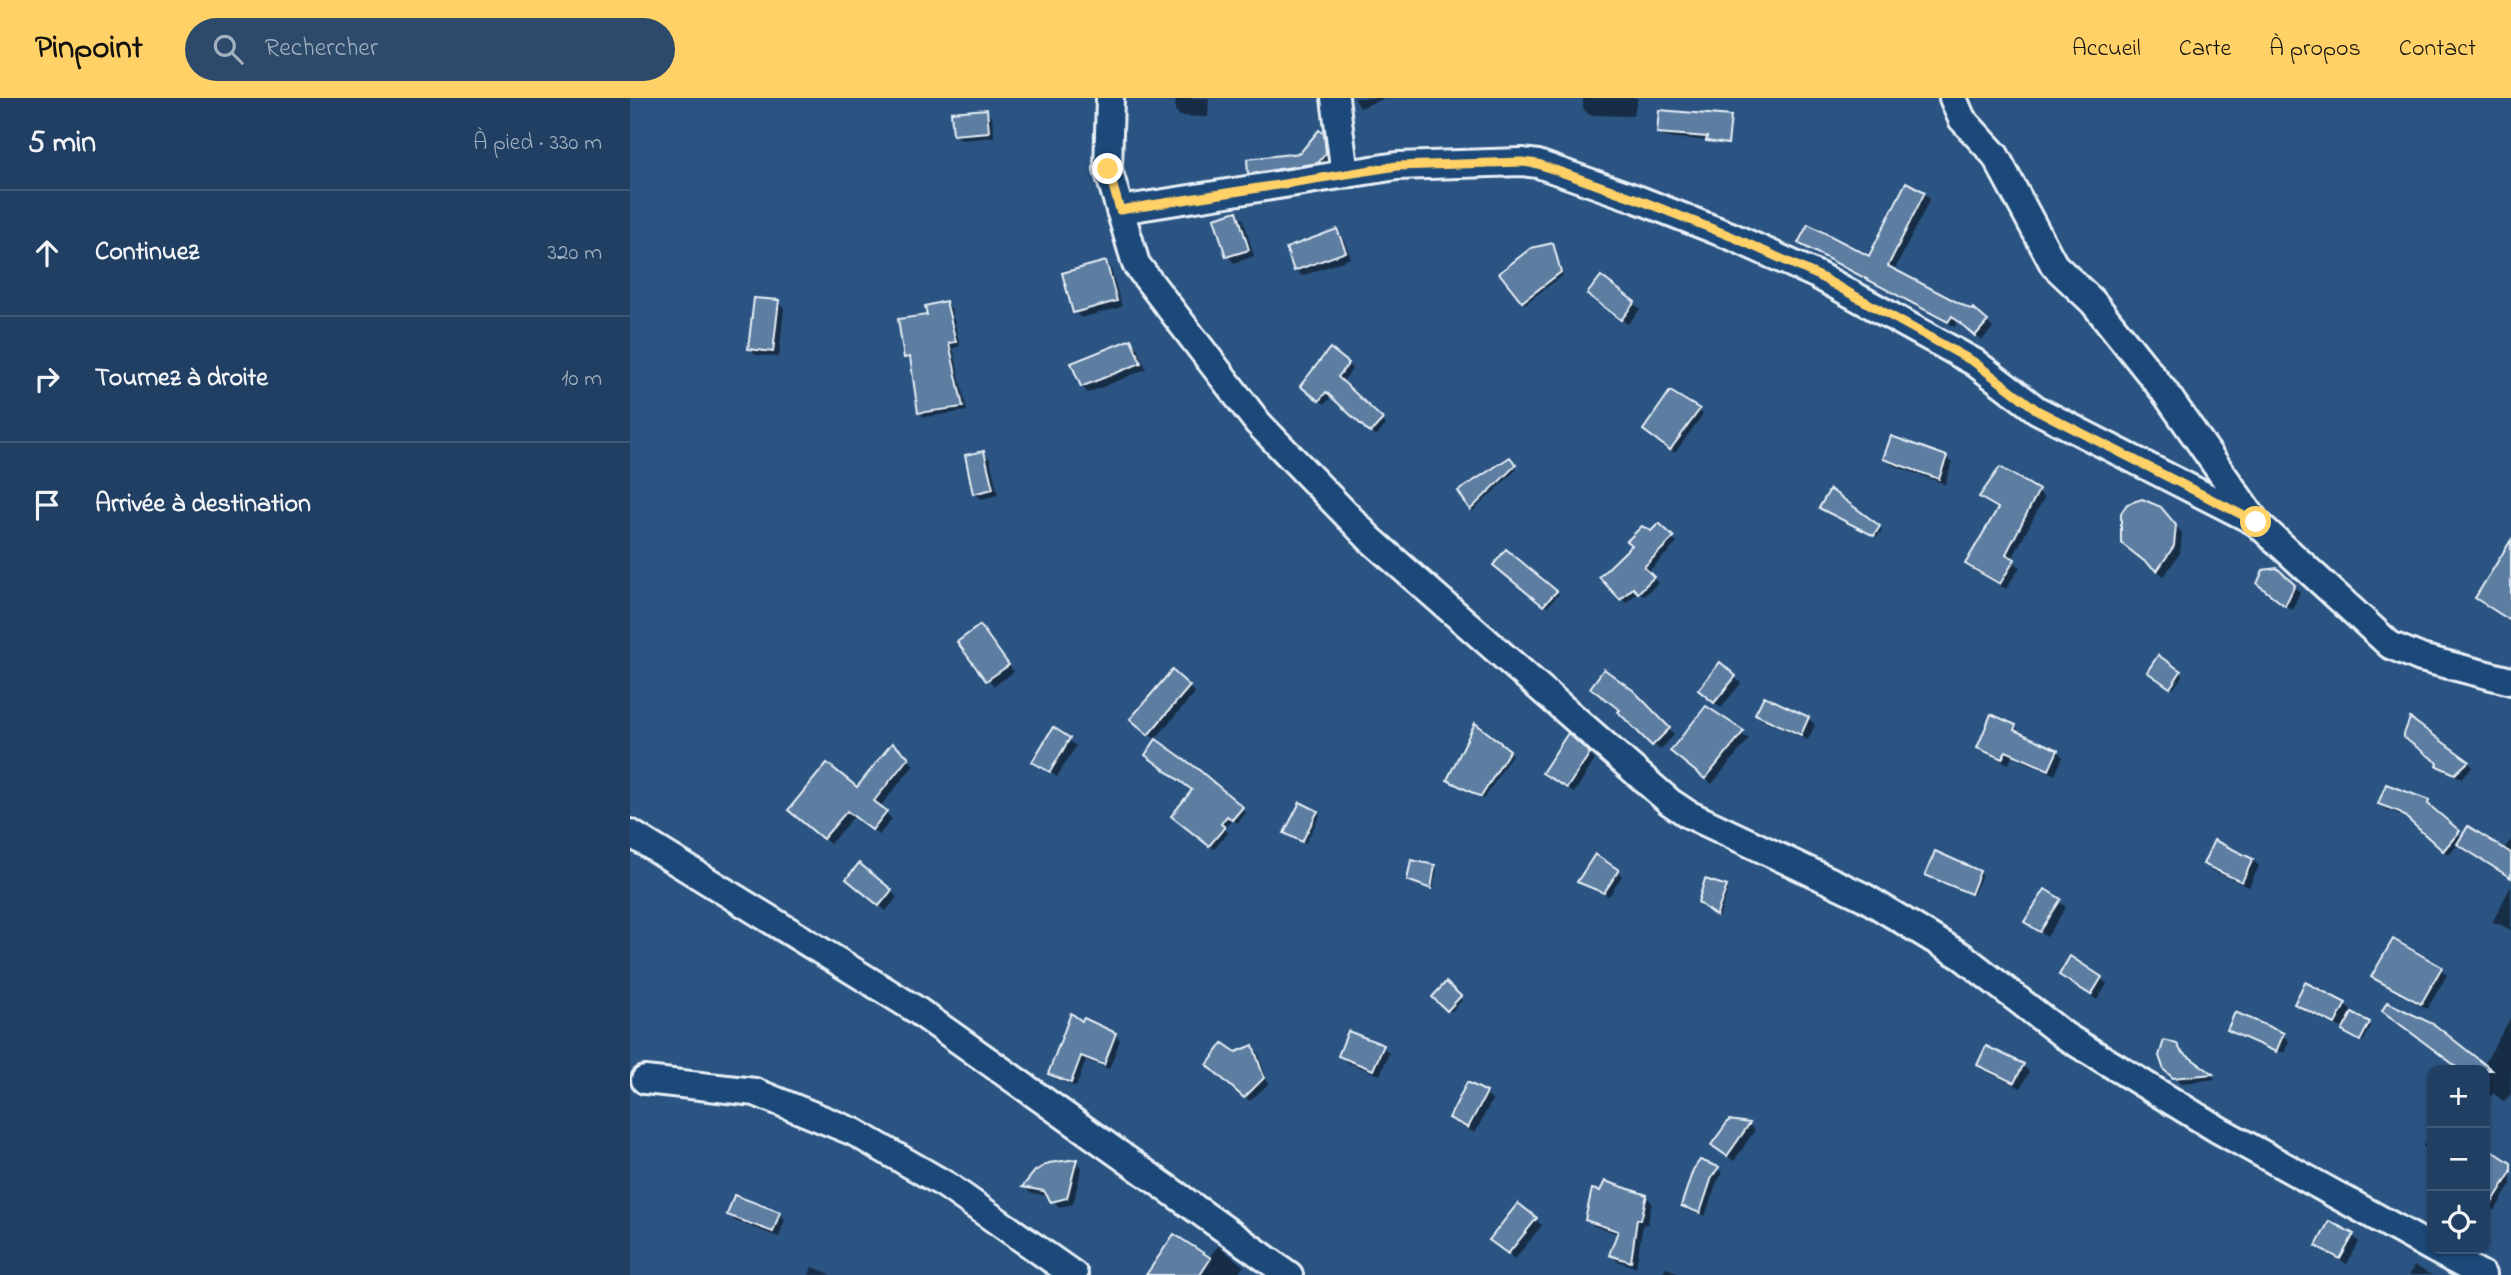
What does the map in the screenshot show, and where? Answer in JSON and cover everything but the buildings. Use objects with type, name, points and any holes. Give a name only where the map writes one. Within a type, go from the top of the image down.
[{"type":"street","points":[[1110,98],[1108,169],[1136,264],[1258,423],[1370,539],[1670,802],[1688,814],[1864,897],[1963,957],[2077,1043],[2219,1130],[2427,1245]]},
{"type":"street","points":[[1335,98],[1345,174]]},
{"type":"street","points":[[1953,98],[1962,119],[1995,155],[2054,265],[2093,302],[2155,380],[2256,522],[2390,645],[2421,658],[2511,681]]},
{"type":"street","points":[[1120,210],[1397,166],[1522,162],[1538,164],[1733,237],[1817,275],[1974,362],[2037,410],[2256,522]]},
{"type":"street","points":[[630,832],[915,1009],[1289,1275]]},
{"type":"street","points":[[645,1080],[755,1092],[854,1132],[946,1185],[1074,1275]]},
{"type":"street","points":[[2444,1254],[2482,1275]]},
{"type":"route","points":[[1108,169],[1120,210],[1397,166],[1522,162],[1538,164],[1733,237],[1817,275],[1974,362],[2037,410],[2256,522]]}]
